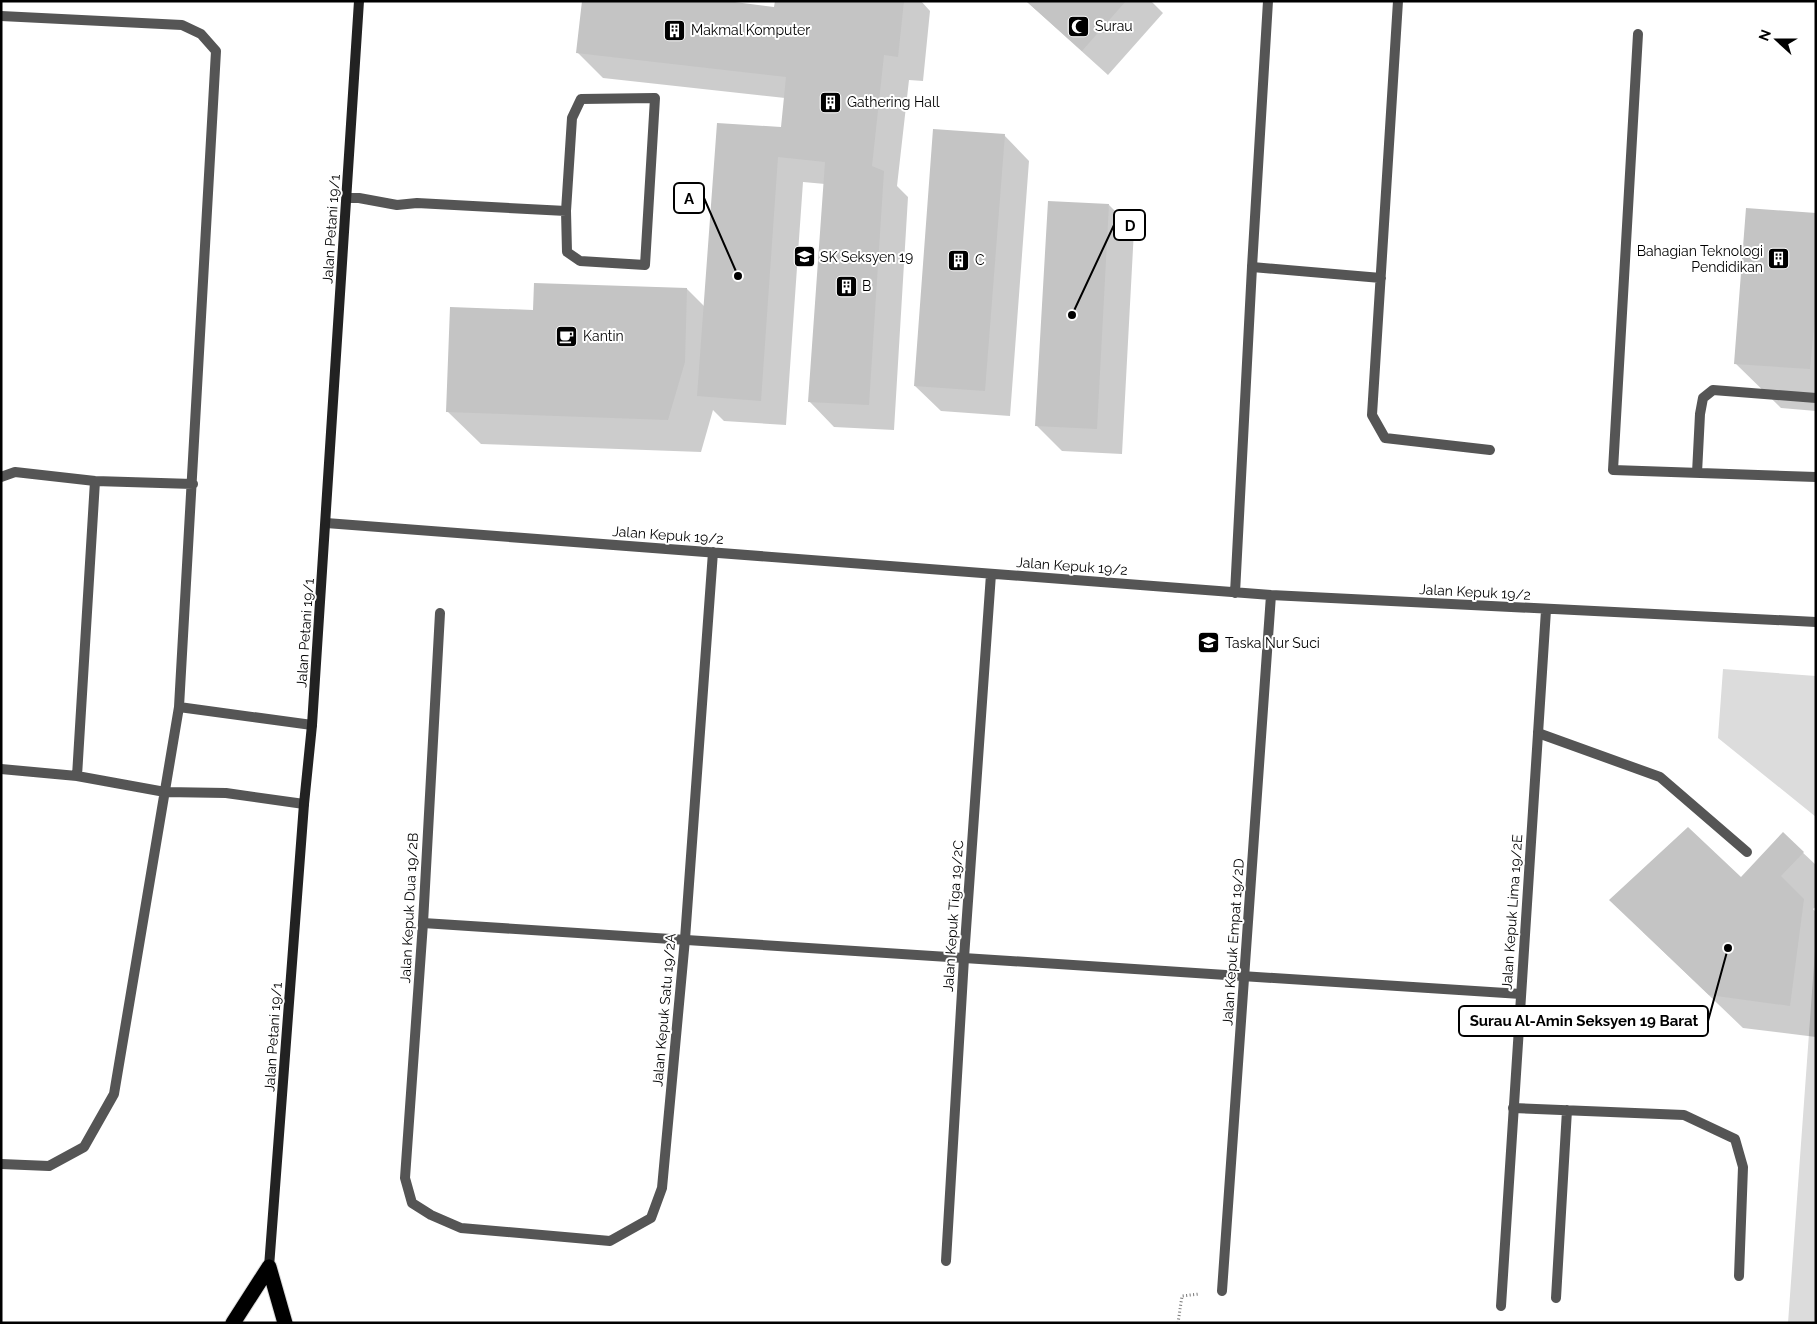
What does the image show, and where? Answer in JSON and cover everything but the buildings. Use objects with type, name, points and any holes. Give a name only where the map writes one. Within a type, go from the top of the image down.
[{"type":"highway","points":[[233,1323],[269,1267]]},
{"type":"highway","points":[[269,1267],[285,1323]]},
{"type":"street","name":"Jalan Petani 19/1","points":[[269,1267],[304,804],[312,725],[359,1]]},
{"type":"street","points":[[1236,593],[1252,267],[1268,1]]},
{"type":"street","points":[[1398,1],[1372,415],[1385,438],[1490,450]]},
{"type":"street","points":[[1,16],[182,25],[201,34],[216,51],[179,707],[114,1094],[84,1147],[49,1166],[1,1164]]},
{"type":"street","points":[[1638,34],[1613,470],[1816,477]]},
{"type":"street","points":[[655,98],[645,265],[580,260],[566,252],[566,211],[572,118],[581,99],[655,98]]},
{"type":"street","points":[[347,198],[397,204],[418,203],[566,211]]},
{"type":"street","points":[[1252,267],[1380,278]]},
{"type":"street","points":[[1697,473],[1700,414],[1703,398],[1713,390],[1816,398]]},
{"type":"street","points":[[1,477],[15,472],[94,481],[192,484]]},
{"type":"street","points":[[76,776],[94,481]]},
{"type":"street","name":"Jalan Kepuk 19/2","points":[[326,523],[1271,596],[1816,622]]},
{"type":"street","name":"Jalan Kepuk Satu 19/2A","points":[[412,1203],[431,1215],[462,1228],[610,1241],[651,1218],[662,1188],[685,939],[713,552]]},
{"type":"street","name":"Jalan Kepuk Tiga 19/2C","points":[[946,1261],[964,958],[991,574]]},
{"type":"street","name":"Jalan Kepuk Empat 19/2D","points":[[1222,1291],[1271,596]]},
{"type":"street","name":"Jalan Kepuk Lima 19/2E","points":[[1501,1306],[1546,610]]},
{"type":"street","name":"Jalan Kepuk Dua 19/2B","points":[[412,1203],[405,1178],[423,923],[440,613]]},
{"type":"street","points":[[179,707],[312,725]]},
{"type":"street","points":[[1538,733],[1660,777],[1747,852]]},
{"type":"street","points":[[1,778],[2,769],[76,776],[165,792],[226,793],[304,804]]},
{"type":"street","points":[[423,923],[1521,994]]},
{"type":"street","points":[[1513,1108],[1684,1115],[1735,1139],[1743,1167],[1739,1276]]},
{"type":"street","points":[[1556,1298],[1567,1110]]},
{"type":"path","points":[[1178,1323],[1182,1296],[1222,1291]]},
{"type":"shaded area","points":[[1723,669],[1816,676],[1816,817],[1718,738]]},
{"type":"shaded area","points":[[1816,937],[1816,1323],[1788,1323]]},
{"type":"place","name":"Surau","points":[[1079,26]]},
{"type":"place","name":"Makmal Komputer","points":[[675,30]]},
{"type":"place","name":"Gathering Hall","points":[[831,102]]},
{"type":"place","name":"SK Seksyen 19","points":[[804,257]]},
{"type":"place","name":"Bahagian Teknologi Pendidikan","points":[[1779,259]]},
{"type":"place","name":"C","points":[[959,260]]},
{"type":"place","name":"A","points":[[738,276]]},
{"type":"place","name":"B","points":[[846,286]]},
{"type":"place","name":"D","points":[[1072,315]]},
{"type":"place","name":"Kantin","points":[[567,336]]},
{"type":"place","name":"Taska Nur Suci","points":[[1209,643]]},
{"type":"place","name":"Surau Al-Amin Seksyen 19 Barat","points":[[1728,948]]}]
